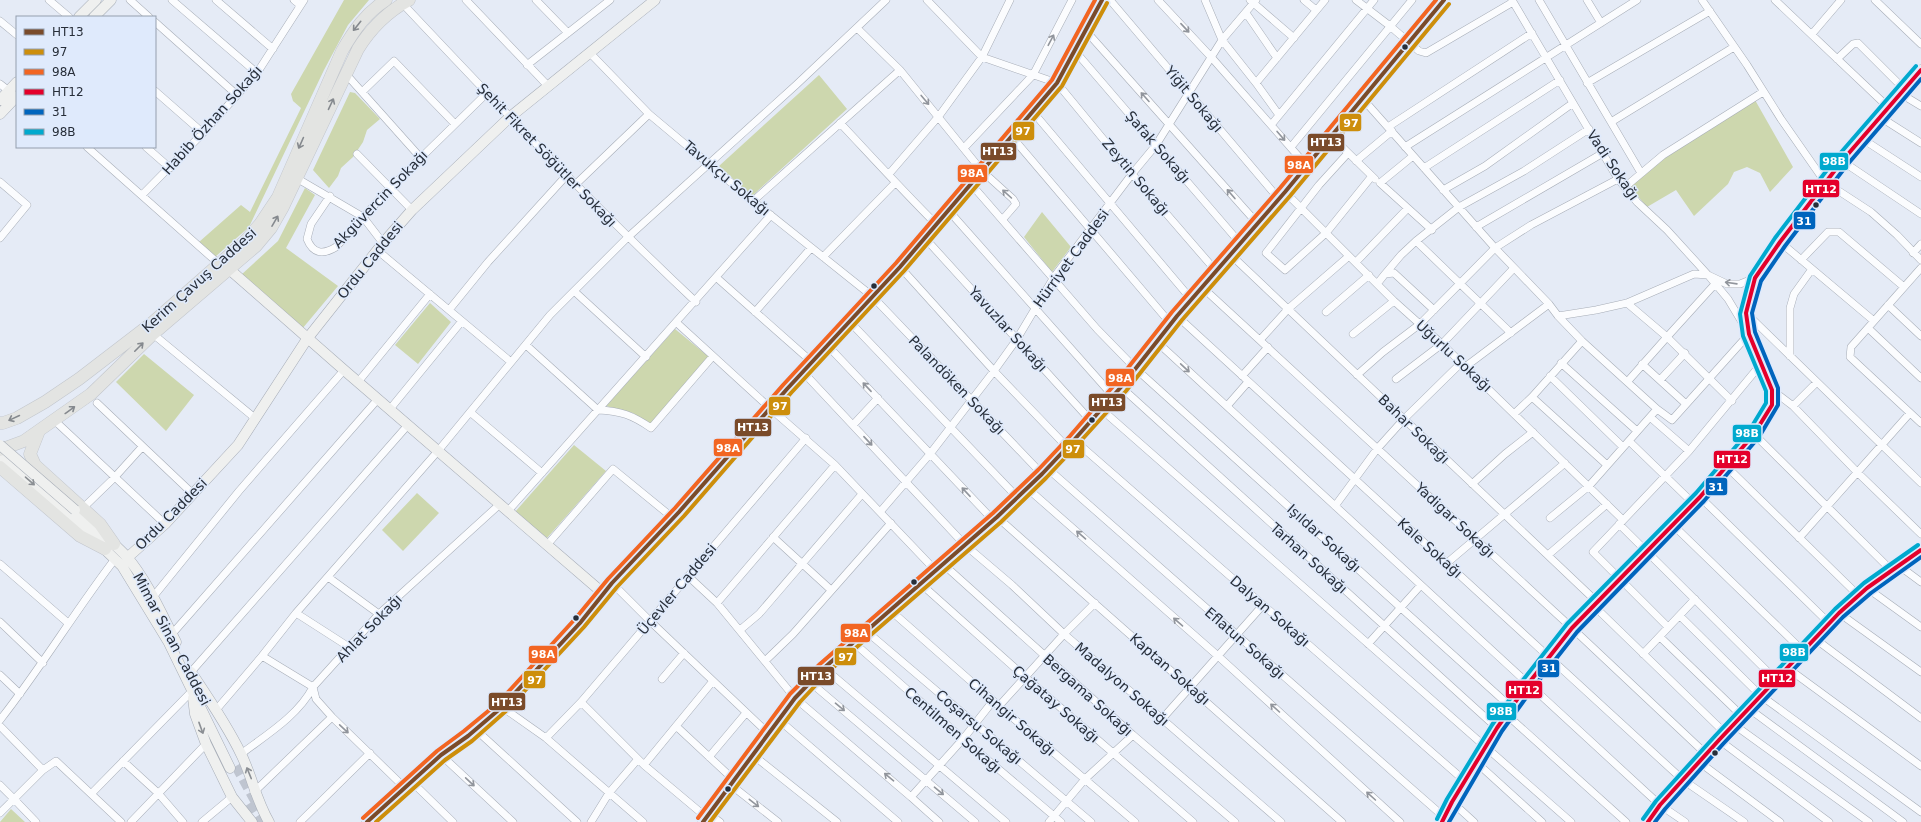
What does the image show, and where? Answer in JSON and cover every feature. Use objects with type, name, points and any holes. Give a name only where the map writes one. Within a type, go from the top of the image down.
[{"type":"main road","points":[[81,16],[96,0]]},
{"type":"main road","points":[[95,16],[111,0]]},
{"type":"main road","name":"Ordu Caddesi","points":[[127,558],[165,524],[238,445],[307,339],[380,246],[412,210],[510,117],[655,0]]},
{"type":"main road","points":[[367,822],[441,755],[502,707],[580,623],[612,583],[771,410],[827,345],[900,267],[1057,83],[1102,0]]},
{"type":"main road","points":[[706,818],[795,698],[810,682],[853,642],[940,568],[995,518],[1045,471],[1091,421],[1136,369],[1174,320],[1282,195],[1444,0]]},
{"type":"main road","name":"Kerim Çavuş Caddesi","points":[[0,450],[24,441],[91,394],[224,266],[269,211],[278,197],[342,51],[354,29],[381,1]]},
{"type":"main road","name":"Kerim Çavuş Caddesi","points":[[0,423],[17,418],[45,402],[79,379],[152,324],[224,266],[256,246],[271,228],[298,178],[345,73],[368,33],[385,16],[406,2]]},
{"type":"main road","points":[[1441,820],[1466,782],[1498,728],[1528,684],[1572,628],[1697,500],[1727,468],[1754,434],[1772,405],[1772,390],[1749,334],[1746,313],[1754,278],[1842,161],[1919,75]]},
{"type":"main road","points":[[0,100],[15,88]]},
{"type":"main road","points":[[0,114],[15,88]]},
{"type":"main road","points":[[224,266],[604,594]]},
{"type":"main road","points":[[105,358],[113,363],[114,366],[112,375]]},
{"type":"main road","points":[[39,430],[30,454],[35,465],[76,511]]},
{"type":"main road","points":[[0,446],[76,511]]},
{"type":"main road","points":[[0,456],[76,511],[100,524],[110,546]]},
{"type":"main road","points":[[0,467],[80,536],[110,546]]},
{"type":"main road","name":"Mimar Sinan Caddesi","points":[[110,546],[127,558],[153,597],[191,672],[233,767],[169,643],[136,587],[115,559],[110,546]]},
{"type":"main road","points":[[1648,822],[1660,805],[1698,762],[1802,650],[1839,613],[1867,588],[1921,550]]},
{"type":"main road","points":[[191,672],[216,710],[241,754],[254,792],[269,822]]},
{"type":"main road","points":[[192,690],[195,714],[206,744],[232,797],[252,822]]},
{"type":"street","points":[[49,0],[68,16]]},
{"type":"street","points":[[130,0],[148,16]]},
{"type":"street","points":[[172,0],[257,73]]},
{"type":"street","points":[[216,0],[273,50]]},
{"type":"street","points":[[294,0],[302,3]]},
{"type":"street","points":[[466,0],[548,86]]},
{"type":"street","points":[[536,0],[568,33]]},
{"type":"street","points":[[528,65],[609,0]]},
{"type":"street","points":[[216,710],[296,613],[438,451],[550,315],[627,238],[710,164],[886,0]]},
{"type":"street","points":[[927,0],[982,57],[1057,83]]},
{"type":"street","points":[[889,174],[939,116],[982,57],[1010,0]]},
{"type":"street","points":[[964,148],[1033,74],[1072,0]]},
{"type":"street","name":"Yiğit Sokağı","points":[[1110,0],[1190,94],[1282,195]]},
{"type":"street","points":[[1158,0],[1212,58],[1306,165]]},
{"type":"street","points":[[1205,0],[1222,40],[1256,83],[1279,116]]},
{"type":"street","points":[[1304,0],[1316,10]]},
{"type":"street","points":[[1256,83],[1325,0]]},
{"type":"street","points":[[1356,0],[1419,51],[1426,53],[1513,1]]},
{"type":"street","points":[[1271,125],[1374,0]]},
{"type":"street","points":[[1291,147],[1412,0]]},
{"type":"street","points":[[1539,0],[1641,173]]},
{"type":"street","points":[[1587,0],[1601,23]]},
{"type":"street","points":[[1405,147],[1637,0]]},
{"type":"street","points":[[1702,0],[1825,182],[1871,212],[1897,235],[1921,260]]},
{"type":"street","points":[[1775,0],[1889,108]]},
{"type":"street","points":[[1812,34],[1841,0]]},
{"type":"street","points":[[1875,0],[1921,44]]},
{"type":"street","points":[[1253,1],[1294,38]]},
{"type":"street","name":"Hürriyet Caddesi","points":[[880,512],[930,454],[994,371],[1017,339],[1054,277],[1132,174],[1156,146],[1190,94],[1222,40],[1246,13],[1253,1]]},
{"type":"street","name":"Vadi Sokağı","points":[[1513,1],[1618,179],[1636,202],[1667,230],[1708,275],[1728,299],[1749,334]]},
{"type":"street","name":"Şehit Fikret Söğütler Sokağı","points":[[406,2],[487,94],[566,176],[576,184],[627,238],[696,302]]},
{"type":"street","name":"Habib Özhan Sokağı","points":[[142,195],[203,133],[257,73],[302,3]]},
{"type":"street","points":[[1587,83],[1710,11]]},
{"type":"street","points":[[1246,13],[1277,58]]},
{"type":"street","points":[[0,21],[16,35]]},
{"type":"street","points":[[156,23],[237,94]]},
{"type":"street","points":[[857,28],[900,70],[939,116],[982,171],[1013,199],[1016,204],[1003,219]]},
{"type":"street","points":[[1086,31],[1257,224]]},
{"type":"street","points":[[1356,161],[1390,129],[1532,33]]},
{"type":"street","points":[[1837,59],[1853,44],[1858,43],[1903,92],[1921,106]]},
{"type":"street","points":[[1611,122],[1734,47]]},
{"type":"street","name":"Şafak Sokağı","points":[[1075,51],[1240,243]]},
{"type":"street","name":"Tavukçu Sokağı","points":[[590,52],[649,114],[753,201],[872,296]]},
{"type":"street","points":[[362,92],[394,61],[455,124]]},
{"type":"street","points":[[753,201],[900,70]]},
{"type":"street","points":[[345,73],[420,157]]},
{"type":"street","points":[[1424,168],[1560,80]]},
{"type":"street","name":"Zeytin Sokağı","points":[[1057,83],[1132,174],[1216,271]]},
{"type":"street","points":[[0,84],[15,88]]},
{"type":"street","points":[[156,92],[203,133]]},
{"type":"street","points":[[1624,187],[1663,155],[1763,92]]},
{"type":"street","name":"Akgüvercin Sokağı","points":[[330,196],[311,224],[307,239],[309,245],[317,252],[327,253],[336,247],[420,157],[487,94]]},
{"type":"street","points":[[1362,98],[1495,248],[1582,341],[1628,380],[1657,409],[1672,420]]},
{"type":"street","points":[[1444,190],[1485,166],[1573,103]]},
{"type":"street","points":[[1033,112],[1192,299]]},
{"type":"street","points":[[576,184],[649,114]]},
{"type":"street","points":[[1880,117],[1921,143]]},
{"type":"street","points":[[840,123],[889,174],[895,183],[936,224]]},
{"type":"street","points":[[1377,284],[1401,255],[1416,241],[1432,230],[1459,207],[1524,171],[1589,129]]},
{"type":"street","points":[[1331,136],[1407,209],[1432,230]]},
{"type":"street","name":"Kale Sokağı","points":[[1012,137],[1090,229],[1174,320],[1242,376],[1683,780],[1744,822]]},
{"type":"street","points":[[1861,138],[1921,177]]},
{"type":"street","points":[[88,148],[224,266]]},
{"type":"street","points":[[147,148],[170,168]]},
{"type":"street","points":[[1348,153],[1337,163],[1266,252],[1285,270],[1326,233],[1372,176]]},
{"type":"street","points":[[1476,227],[1603,153]]},
{"type":"street","points":[[356,154],[412,210]]},
{"type":"street","points":[[1380,183],[1413,156]]},
{"type":"street","points":[[1842,161],[1921,214]]},
{"type":"street","points":[[449,310],[488,262],[566,176]]},
{"type":"street","points":[[298,178],[363,217],[380,246],[430,294],[511,362]]},
{"type":"street","points":[[1357,375],[1383,352],[1420,324],[1495,248],[1531,225],[1618,179]]},
{"type":"street","points":[[0,182],[27,205],[0,238]]},
{"type":"street","points":[[823,257],[895,183]]},
{"type":"street","name":"Işıldar Sokağı","points":[[971,184],[1054,277],[1097,329],[1136,369],[1401,607],[1626,822]]},
{"type":"street","name":"Uğurlu Sokağı","points":[[1282,195],[1301,208],[1394,301],[1442,344],[1589,486],[1607,504],[1647,551],[1775,679]]},
{"type":"street","points":[[1356,262],[1407,209]]},
{"type":"street","points":[[948,210],[1113,396]]},
{"type":"street","points":[[508,511],[696,302],[771,215]]},
{"type":"street","points":[[1801,260],[1828,232],[1839,232],[1904,287]]},
{"type":"street","name":"Yavuzlar Sokağı","points":[[924,238],[1091,421]]},
{"type":"street","points":[[1416,241],[1511,333]]},
{"type":"street","points":[[1780,242],[1874,321]]},
{"type":"street","points":[[1913,253],[1921,244]]},
{"type":"street","points":[[755,312],[811,248]]},
{"type":"street","name":"Bahar Sokağı","points":[[1231,255],[1548,556],[1722,736],[1824,821]]},
{"type":"street","points":[[1260,340],[1288,309],[1349,256]]},
{"type":"street","name":"Dalyan Sokağı","points":[[900,267],[994,371],[1070,444],[1263,605],[1466,782]]},
{"type":"street","points":[[1396,379],[1442,344],[1514,268]]},
{"type":"street","points":[[1921,268],[1851,347],[1850,357],[1921,424]]},
{"type":"street","points":[[1790,356],[1790,308],[1794,294],[1812,269]]},
{"type":"street","points":[[1385,274],[1394,273],[1434,310]]},
{"type":"street","points":[[1558,316],[1627,303],[1694,274],[1708,275],[1727,284],[1740,284],[1754,278]]},
{"type":"street","points":[[1326,312],[1369,276]]},
{"type":"street","points":[[717,278],[812,362]]},
{"type":"street","points":[[1628,380],[1715,284]]},
{"type":"street","name":"Yadigar Sokağı","points":[[1202,287],[1476,539],[1706,754]]},
{"type":"street","points":[[574,291],[646,357]]},
{"type":"street","points":[[358,382],[430,294]]},
{"type":"street","name":"Palandöken Sokağı","points":[[872,296],[972,401],[1045,471]]},
{"type":"street","points":[[1353,334],[1394,301]]},
{"type":"street","points":[[1627,303],[1667,337],[1732,401]]},
{"type":"street","points":[[1335,506],[1356,480],[1377,449],[1404,419],[1463,365],[1511,333],[1549,304]]},
{"type":"street","points":[[1888,305],[1921,336]]},
{"type":"street","points":[[1746,313],[1921,484]]},
{"type":"street","points":[[390,409],[462,321]]},
{"type":"street","points":[[849,321],[1017,497]]},
{"type":"street","name":"Bergama Sokağı","points":[[677,323],[771,410],[806,438],[835,465],[891,523],[940,568],[1235,822]]},
{"type":"street","points":[[1868,328],[1921,378]]},
{"type":"street","points":[[153,334],[256,419]]},
{"type":"street","points":[[1664,430],[1749,334]]},
{"type":"street","points":[[1514,414],[1532,397],[1582,341]]},
{"type":"street","points":[[1157,342],[1660,805],[1685,822]]},
{"type":"street","points":[[526,345],[598,410],[616,410],[634,416],[651,428],[713,356]]},
{"type":"street","name":"Kaptan Sokağı","points":[[827,345],[930,454],[995,518],[1190,687],[1342,822]]},
{"type":"street","points":[[1242,376],[1268,347]]},
{"type":"street","points":[[1660,380],[1685,354]]},
{"type":"street","points":[[1561,363],[1637,431]]},
{"type":"street","points":[[1642,364],[1686,404]]},
{"type":"street","points":[[1668,627],[1593,552],[1666,477],[1732,401],[1761,364]]},
{"type":"street","points":[[153,597],[239,491],[344,370]]},
{"type":"street","name":"Madalyon Sokağı","points":[[803,372],[965,544],[1012,585],[1064,634],[1281,822]]},
{"type":"street","points":[[1550,376],[1623,447]]},
{"type":"street","points":[[1227,406],[1248,382]]},
{"type":"street","points":[[1793,406],[1817,382]]},
{"type":"street","name":"Tarhan Sokağı","points":[[1121,387],[1498,728]]},
{"type":"street","points":[[1772,390],[1793,406],[1858,473],[1921,534]]},
{"type":"street","points":[[1532,397],[1607,465]]},
{"type":"street","points":[[853,425],[878,398]]},
{"type":"street","points":[[172,634],[378,399]]},
{"type":"street","points":[[97,403],[193,494]]},
{"type":"street","points":[[1101,409],[1571,822]]},
{"type":"street","points":[[1550,518],[1589,486],[1657,409]]},
{"type":"street","points":[[470,412],[542,473]]},
{"type":"street","points":[[1799,538],[1910,413]]},
{"type":"street","points":[[1650,417],[1689,451]]},
{"type":"street","points":[[54,420],[114,478],[165,524]]},
{"type":"street","points":[[191,672],[408,425]]},
{"type":"street","points":[[1472,484],[1504,454],[1533,432]]},
{"type":"street","points":[[1754,434],[1827,507],[1895,568],[1921,582]]},
{"type":"street","name":"Üçevler Caddesi","points":[[546,738],[581,702],[806,438]]},
{"type":"street","points":[[1629,441],[1666,477],[1697,500],[1829,623]]},
{"type":"street","points":[[76,511],[114,478],[142,447]]},
{"type":"street","points":[[1447,563],[1565,463]]},
{"type":"street","points":[[717,603],[835,465]]},
{"type":"street","points":[[1727,468],[1859,596]]},
{"type":"street","points":[[547,545],[614,469],[673,518]]},
{"type":"street","name":"Eflatun Sokağı","points":[[1045,471],[1236,635],[1441,820]]},
{"type":"street","points":[[1027,488],[1218,656],[1400,822]]},
{"type":"street","points":[[740,630],[759,614],[862,494]]},
{"type":"street","name":"Ahlat Sokağı","points":[[241,754],[279,725],[307,699],[314,688],[349,647],[380,614],[500,504]]},
{"type":"street","points":[[1548,556],[1607,504]]},
{"type":"street","points":[[765,661],[793,634],[891,523]]},
{"type":"street","points":[[1673,525],[1802,650]]},
{"type":"street","points":[[773,537],[832,590]]},
{"type":"street","points":[[0,720],[43,663],[68,623],[115,559]]},
{"type":"street","points":[[0,564],[68,623]]},
{"type":"street","points":[[688,576],[717,603],[795,698],[938,822]]},
{"type":"street","points":[[328,577],[380,614]]},
{"type":"street","points":[[612,583],[769,734]]},
{"type":"street","name":"Çağatay Sokağı","points":[[921,584],[1025,677],[1193,822]]},
{"type":"street","points":[[1368,644],[1421,585]]},
{"type":"street","points":[[1867,588],[1921,628]]},
{"type":"street","points":[[1643,654],[1695,599]]},
{"type":"street","points":[[911,797],[940,766],[975,724],[1025,677],[1094,603]]},
{"type":"street","points":[[1162,719],[1263,605]]},
{"type":"street","name":"Cihangir Sokağı","points":[[890,610],[996,704],[1135,822]]},
{"type":"street","points":[[296,613],[349,647]]},
{"type":"street","points":[[1839,613],[1921,672]]},
{"type":"street","points":[[1680,616],[1760,695],[1921,812]]},
{"type":"street","points":[[0,622],[43,663]]},
{"type":"street","name":"Coşarsu Sokağı","points":[[866,631],[1091,822]]},
{"type":"street","points":[[1660,637],[1745,712],[1903,822]]},
{"type":"street","points":[[1814,638],[1921,718]]},
{"type":"street","name":"Centilmen Sokağı","points":[[853,642],[1052,819],[1061,822]]},
{"type":"street","points":[[662,679],[684,653]]},
{"type":"street","points":[[262,656],[314,688],[316,699],[332,717],[370,753],[453,822]]},
{"type":"street","points":[[1786,667],[1921,766]]},
{"type":"street","points":[[824,668],[1006,822]]},
{"type":"street","points":[[0,675],[20,694]]},
{"type":"street","points":[[644,765],[713,681]]},
{"type":"street","points":[[810,682],[975,822]]},
{"type":"street","points":[[92,793],[192,690]]},
{"type":"street","points":[[581,702],[644,765],[706,818],[720,822]]},
{"type":"street","points":[[502,707],[546,738],[643,822]]},
{"type":"street","points":[[709,757],[746,712]]},
{"type":"street","points":[[254,792],[332,717]]},
{"type":"street","points":[[779,720],[898,822]]},
{"type":"street","points":[[1734,724],[1869,822]]},
{"type":"street","points":[[0,726],[43,770]]},
{"type":"street","points":[[676,726],[709,757],[732,783],[778,822]]},
{"type":"street","points":[[475,729],[577,822]]},
{"type":"street","points":[[1052,819],[1085,779],[1134,735]]},
{"type":"street","points":[[131,822],[206,744]]},
{"type":"street","points":[[300,822],[370,753]]},
{"type":"street","points":[[441,755],[513,822]]},
{"type":"street","points":[[753,755],[837,822]]},
{"type":"street","points":[[591,822],[609,793],[638,759]]},
{"type":"street","points":[[0,813],[43,770],[56,761],[92,793],[121,822]]},
{"type":"street","points":[[123,761],[158,793],[183,822]]},
{"type":"street","points":[[1698,762],[1780,822]]},
{"type":"street","points":[[1476,763],[1542,822]]},
{"type":"street","points":[[0,786],[36,822]]},
{"type":"street","points":[[202,822],[232,797]]},
{"type":"street","points":[[1452,802],[1474,822]]},
{"type":"green space","points":[[344,0],[369,0],[348,25],[324,70],[249,227],[215,257],[199,242],[241,205],[250,212],[301,108],[293,101],[291,94]]},
{"type":"green space","points":[[819,75],[847,109],[752,196],[719,166]]},
{"type":"green space","points":[[350,92],[355,93],[380,119],[367,130],[363,142],[353,157],[341,168],[338,176],[329,188],[313,170]]},
{"type":"green space","points":[[1755,100],[1793,167],[1770,192],[1760,173],[1747,167],[1734,172],[1728,184],[1694,216],[1676,190],[1647,207],[1630,187],[1665,158]]},
{"type":"green space","points":[[305,188],[315,195],[286,248],[338,286],[302,329],[241,275],[278,241]]},
{"type":"green space","points":[[1042,212],[1071,247],[1052,272],[1024,237]]},
{"type":"green space","points":[[430,303],[451,322],[418,364],[395,345]]},
{"type":"green space","points":[[675,329],[709,357],[650,426],[633,413],[606,406]]},
{"type":"green space","points":[[144,354],[194,395],[166,431],[116,382]]},
{"type":"green space","points":[[574,445],[606,471],[547,538],[515,512]]},
{"type":"green space","points":[[417,493],[439,513],[403,551],[382,530]]},
{"type":"green space","points":[[11,809],[25,822],[0,822]]},
{"type":"tunnel","points":[[236,766],[258,806]]},
{"type":"tunnel","points":[[250,803],[262,822]]},
{"type":"transit line","name":"98A","points":[[363,818],[437,751],[498,703],[575,619],[608,579],[675,508],[783,385],[896,263],[1052,80],[1095,0]]},
{"type":"transit line","name":"HT13","points":[[367,822],[441,755],[468,736],[502,707],[580,623],[612,583],[679,512],[787,389],[900,267],[1057,83],[1102,0]]},
{"type":"transit line","name":"98A","points":[[698,818],[790,694],[820,664],[993,513],[1038,470],[1070,436],[1116,383],[1172,312],[1280,188],[1436,0]]},
{"type":"transit line","name":"HT13","points":[[703,822],[795,698],[824,668],[997,517],[1042,474],[1074,440],[1121,387],[1177,316],[1285,192],[1444,0]]},
{"type":"transit line","name":"97","points":[[376,822],[445,760],[472,741],[506,711],[584,627],[617,587],[684,516],[791,393],[904,271],[1062,86],[1107,3]]},
{"type":"transit line","name":"97","points":[[710,822],[800,702],[828,672],[1001,522],[1046,478],[1126,391],[1182,320],[1290,196],[1449,4]]},
{"type":"transit line","name":"98B","points":[[1437,819],[1447,799],[1492,725],[1523,680],[1567,624],[1696,493],[1749,431],[1766,403],[1766,391],[1743,336],[1740,314],[1750,276],[1775,238],[1837,157],[1916,66]]},
{"type":"transit line","name":"HT12","points":[[1442,822],[1452,802],[1497,728],[1528,684],[1572,628],[1700,497],[1754,434],[1772,405],[1772,390],[1749,334],[1746,313],[1755,278],[1780,242],[1842,161],[1921,70]]},
{"type":"transit line","name":"31","points":[[1449,822],[1502,731],[1533,688],[1577,632],[1704,501],[1759,437],[1778,405],[1778,388],[1755,332],[1752,313],[1761,281],[1785,246],[1847,165],[1921,79]]},
{"type":"transit line","name":"98B","points":[[1643,819],[1656,801],[1715,736],[1835,609],[1864,583],[1918,545]]},
{"type":"transit line","name":"HT12","points":[[1648,822],[1660,805],[1719,740],[1839,613],[1867,588],[1921,550]]},
{"type":"transit line","name":"31","points":[[1655,822],[1723,744],[1843,617],[1871,593],[1921,557]]}]
